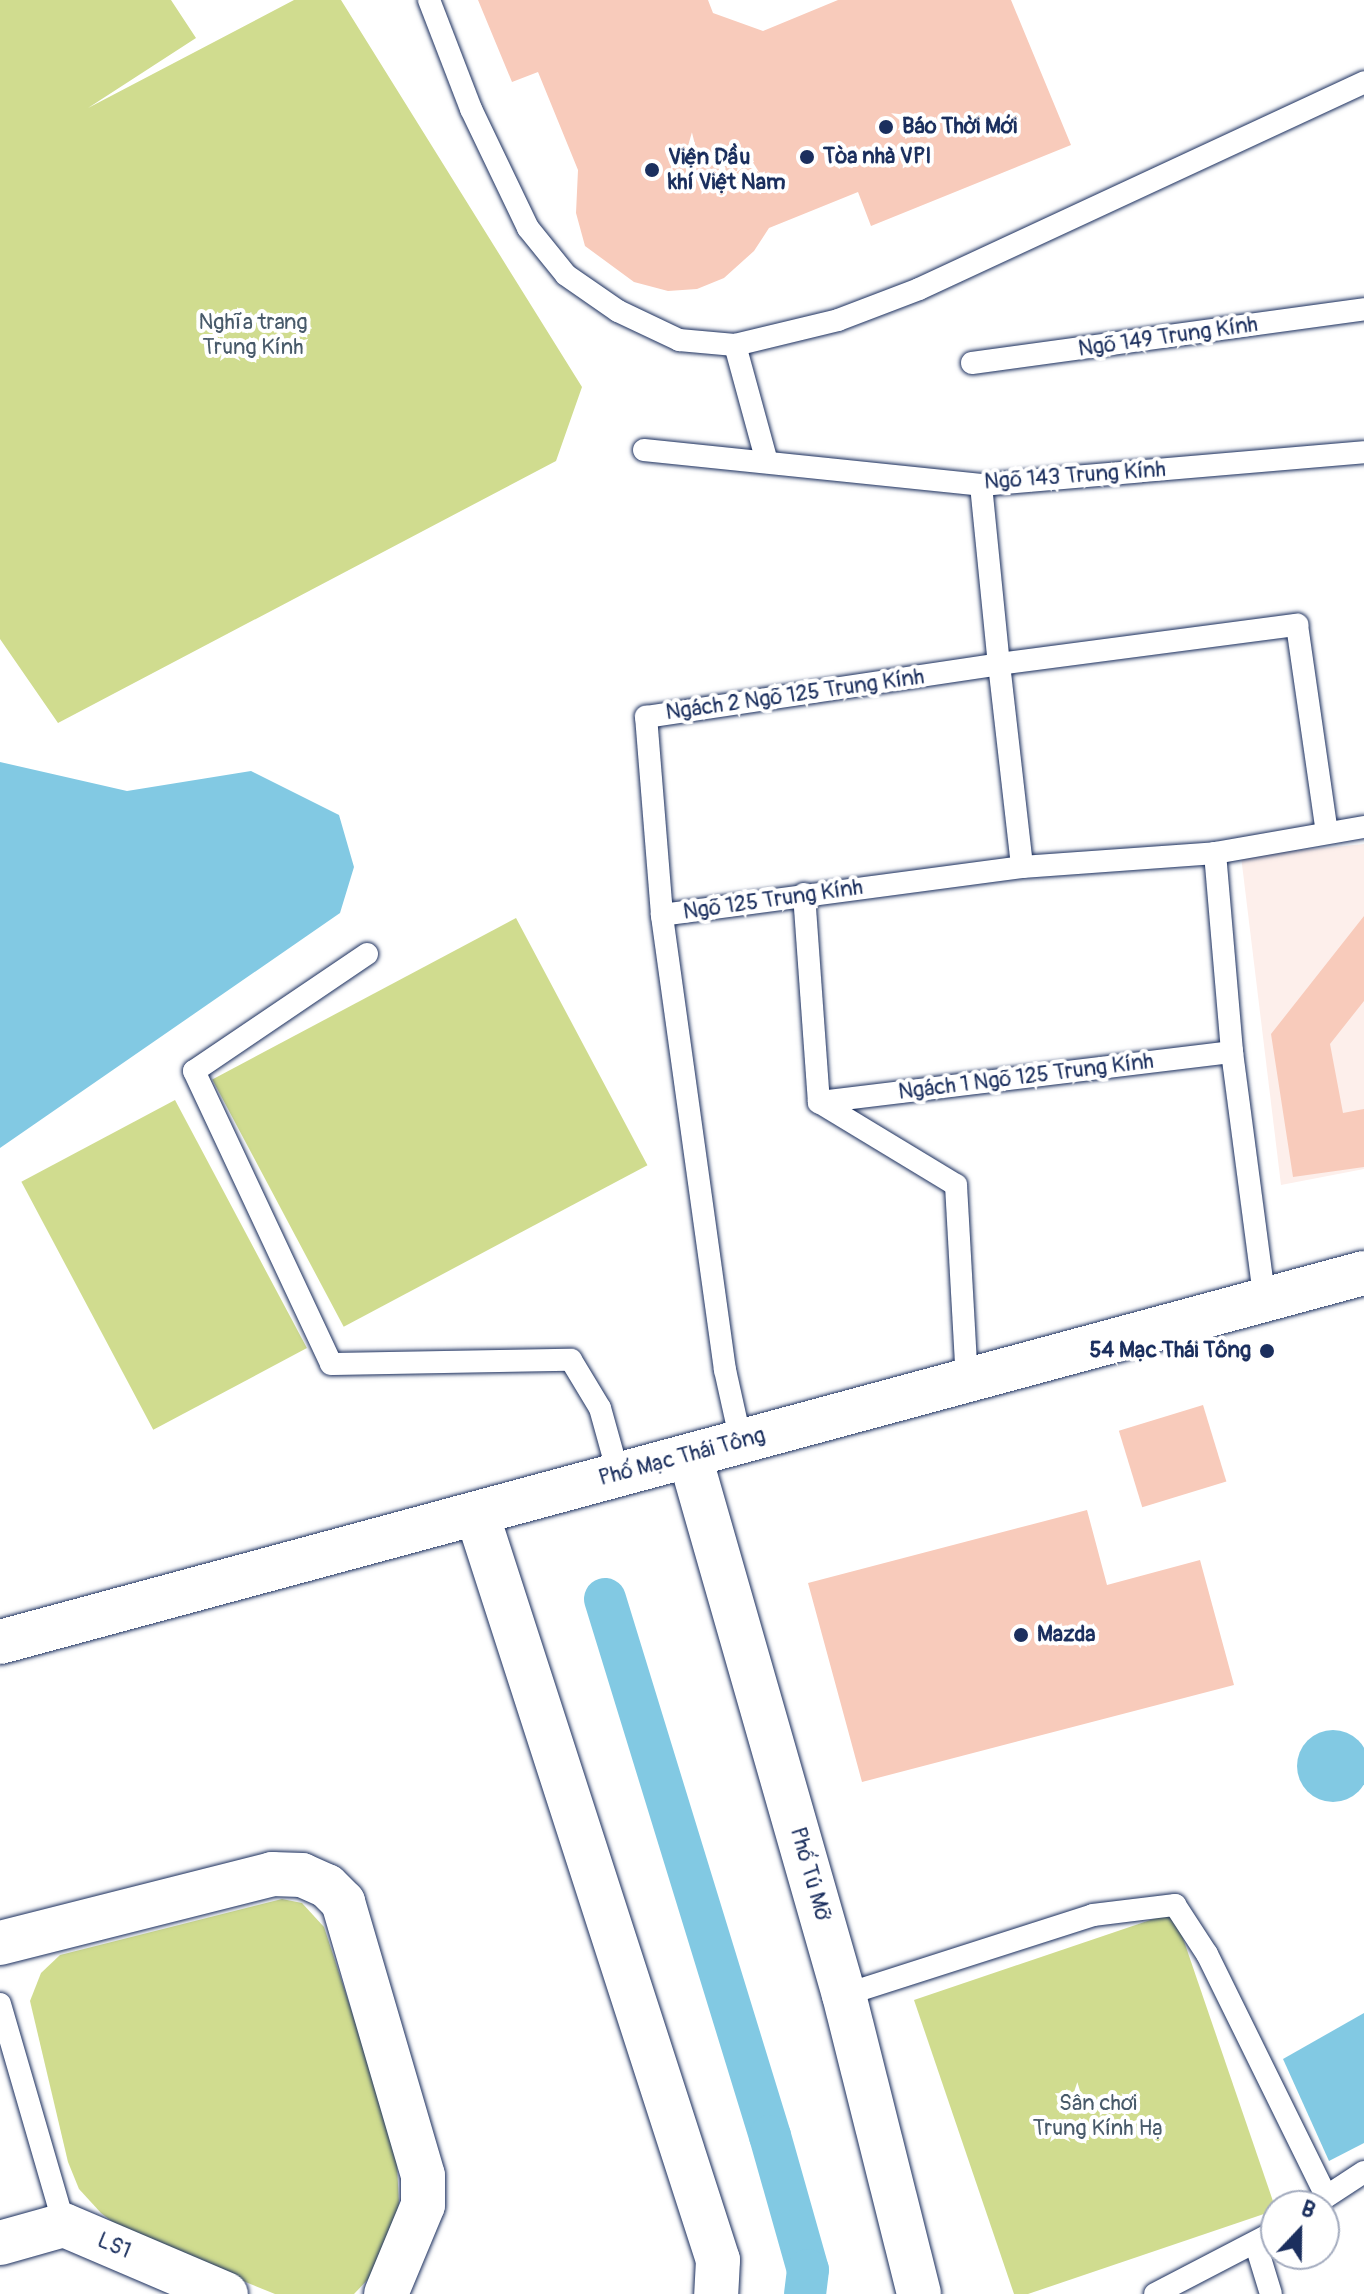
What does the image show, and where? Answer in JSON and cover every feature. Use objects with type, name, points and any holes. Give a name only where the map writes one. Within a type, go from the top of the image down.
[{"type":"street","name":"Phố Mạc Thái Tông","points":[[0,1642],[618,1473],[690,1457],[1265,1304],[1364,1273]]},
{"type":"street","name":"Phố Tú Mỡ","points":[[690,1457],[844,1995],[919,2294]]},
{"type":"street","points":[[477,1514],[718,2260],[716,2294]]},
{"type":"street","points":[[0,1943],[272,1874],[302,1875],[327,1886],[343,1902],[423,2176],[423,2205],[386,2294]]},
{"type":"street","points":[[0,2243],[64,2225]]},
{"type":"street","name":"LS1","points":[[64,2225],[226,2294]]},
{"type":"lane","points":[[429,0],[471,109],[528,228],[566,275],[618,311],[679,340],[735,345],[838,320],[919,289],[1364,82]]},
{"type":"lane","name":"Ngõ 149 Trung Kính","points":[[972,363],[1364,309]]},
{"type":"lane","points":[[735,345],[767,462]]},
{"type":"lane","name":"Ngõ 143 Trung Kính","points":[[644,450],[981,485],[1364,452]]},
{"type":"lane","points":[[981,485],[1022,867]]},
{"type":"lane","name":"Ngách 2 Ngõ 125 Trung Kính","points":[[662,915],[646,717],[999,664],[1297,625],[1327,832]]},
{"type":"lane","name":"Ngõ 125 Trung Kính","points":[[741,1442],[725,1370],[662,915],[1022,867],[1215,853],[1364,827]]},
{"type":"lane","points":[[1215,853],[1232,1052],[1265,1304]]},
{"type":"lane","points":[[804,894],[819,1102],[956,1185],[967,1384]]},
{"type":"lane","points":[[367,954],[194,1071],[331,1364],[571,1360],[600,1408],[618,1473]]},
{"type":"lane","name":"Ngách 1 Ngõ 125 Trung Kính","points":[[819,1102],[1232,1052]]},
{"type":"lane","points":[[844,1995],[1093,1915],[1175,1905],[1207,1954],[1314,2190]]},
{"type":"lane","points":[[0,2004],[64,2225]]},
{"type":"lane","points":[[1336,2190],[1364,2172]]},
{"type":"lane","points":[[1155,2294],[1260,2242]]},
{"type":"lane","points":[[1256,2245],[1271,2294]]},
{"type":"shaded area","points":[[1364,844],[1364,1169],[1281,1185],[1241,856]]},
{"type":"green space","name":"Nghĩa trang Trung Kính","points":[[0,0],[171,0],[196,38],[88,108],[294,0],[341,0],[582,387],[556,461],[58,723],[0,639]]},
{"type":"green space","points":[[516,918],[647,1165],[344,1327],[212,1079]]},
{"type":"green space","points":[[175,1100],[307,1348],[153,1430],[21,1182]]},
{"type":"green space","points":[[282,1899],[302,1903],[324,1927],[396,2146],[399,2204],[390,2237],[372,2275],[354,2294],[275,2294],[131,2236],[101,2213],[79,2189],[68,2162],[30,2001],[41,1973],[60,1955]]},
{"type":"green space","name":"Sân chơi Trung Kính Hạ","points":[[1174,1912],[1269,2190],[1260,2190],[1260,2215],[1028,2294],[1014,2294],[914,2000]]},
{"type":"water","points":[[0,762],[127,791],[251,771],[339,815],[354,867],[340,913],[0,1148]]},
{"type":"water","points":[[1340,1730],[1359,1740],[1367,1752],[1367,1780],[1359,1792],[1347,1800],[1326,1802],[1307,1792],[1299,1780],[1297,1759],[1307,1740],[1319,1732]]},
{"type":"water","points":[[1364,2013],[1364,2143],[1329,2161],[1283,2059]]},
{"type":"building","name":"Tòa nhà VPI","points":[[478,0],[708,0],[713,13],[763,31],[838,0],[1011,0],[1071,145],[871,226],[858,192],[769,228],[754,251],[724,278],[697,289],[668,291],[634,282],[585,246],[576,213],[578,170],[538,72],[512,82]]},
{"type":"building","points":[[1364,916],[1364,1001],[1330,1044],[1343,1113],[1364,1109],[1364,1167],[1293,1177],[1271,1034]]},
{"type":"building","points":[[1203,1405],[1226,1482],[1142,1507],[1119,1431]]},
{"type":"building","name":"Mazda","points":[[1087,1510],[1107,1585],[1200,1560],[1234,1685],[862,1782],[808,1583]]},
{"type":"waterway","points":[[605,1599],[770,2136],[808,2270],[805,2294]]},
{"type":"place","name":"Báo Thời Mới","points":[[886,127]]},
{"type":"place","name":"Tòa nhà VPI","points":[[807,157]]},
{"type":"place","name":"Viện Dầu khí Việt Nam","points":[[652,170]]},
{"type":"place","name":"54 Mạc Thái Tông","points":[[1267,1351]]},
{"type":"place","name":"Mazda","points":[[1021,1635]]}]
